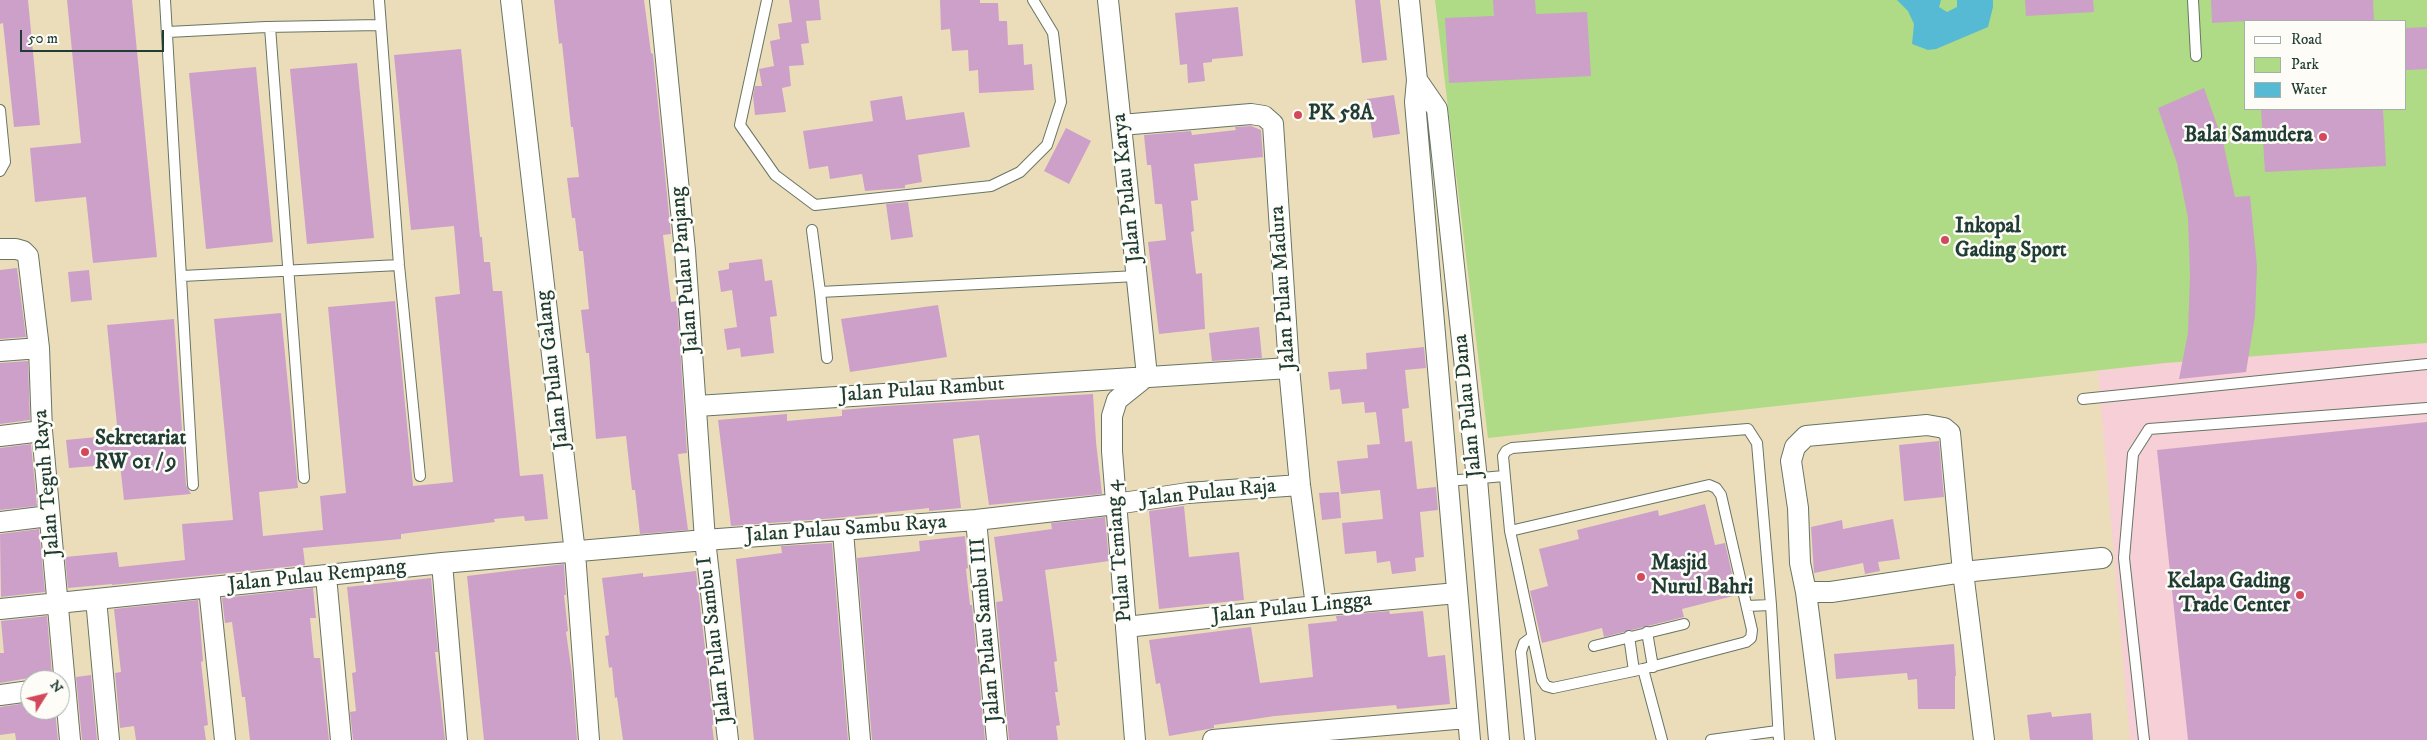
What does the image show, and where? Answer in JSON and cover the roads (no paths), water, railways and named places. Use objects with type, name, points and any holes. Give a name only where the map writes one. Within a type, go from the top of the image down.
[{"type":"street","name":"Jalan Pulau Galang","points":[[511,0],[575,553],[589,740]]},
{"type":"street","name":"Jalan Pulau Panjang","points":[[660,0],[685,251],[705,540]]},
{"type":"street","name":"Jalan Pulau Karya","points":[[1108,0],[1147,376]]},
{"type":"street","name":"Jalan Pulau Dana","points":[[1410,0],[1417,80],[1415,102],[1470,740]]},
{"type":"street","name":"Jalan Pulau Dana","points":[[1417,80],[1438,109],[1477,479],[1498,740]]},
{"type":"street","name":"Jalan Pulau Madura","points":[[1121,125],[1251,114],[1264,116],[1273,124],[1289,368],[1300,485],[1316,606]]},
{"type":"street","name":"Jalan Teguh Raya","points":[[0,250],[16,248],[28,256],[39,348],[42,431],[58,603],[62,670]]},
{"type":"street","points":[[0,351],[39,348]]},
{"type":"street","name":"Jalan Pulau Rambut","points":[[697,406],[1289,368]]},
{"type":"street","name":"Pulau Temiang 4","points":[[1135,740],[1112,451],[1112,416],[1117,400],[1147,376]]},
{"type":"street","points":[[1825,740],[1806,592],[1800,563],[1798,508],[1791,461],[1795,447],[1806,436],[1927,424],[1944,428],[1950,433],[1963,572],[1984,740]]},
{"type":"street","points":[[0,436],[42,431]]},
{"type":"street","name":"Jalan Pulau Raja","points":[[1116,504],[1188,493],[1300,485]]},
{"type":"street","name":"Jalan Pulau Sambu Raya","points":[[575,553],[705,540],[976,520],[1116,504]]},
{"type":"street","points":[[0,522],[49,516]]},
{"type":"street","name":"Jalan Pulau Sambu III","points":[[976,520],[997,740]]},
{"type":"street","points":[[843,531],[860,740]]},
{"type":"street","name":"Jalan Pulau Sambu I","points":[[705,540],[728,740]]},
{"type":"street","name":"Jalan Pulau Rempang","points":[[0,609],[442,563],[575,553]]},
{"type":"street","points":[[1806,592],[1848,590],[1963,572],[2102,558]]},
{"type":"street","points":[[442,563],[457,740]]},
{"type":"street","points":[[326,576],[341,740]]},
{"type":"street","points":[[209,588],[224,740]]},
{"type":"street","name":"Jalan Pulau Lingga","points":[[1126,627],[1457,593]]},
{"type":"street","points":[[96,599],[109,740]]},
{"type":"street","points":[[0,695],[20,692]]},
{"type":"street","points":[[1213,740],[1467,718]]},
{"type":"street","name":"Jalan Teguh Raya","points":[[67,720],[70,740]]},
{"type":"lane","points":[[165,0],[193,485]]},
{"type":"lane","points":[[380,0],[380,25],[399,265],[420,476]]},
{"type":"lane","points":[[767,0],[740,125],[775,176],[815,205],[991,186],[1020,172],[1047,144],[1061,102],[1053,33],[1033,0]]},
{"type":"lane","points":[[2193,0],[2196,56]]},
{"type":"lane","points":[[168,32],[270,27],[380,25]]},
{"type":"lane","points":[[270,27],[304,478]]},
{"type":"lane","points":[[0,110],[5,162],[0,171]]},
{"type":"lane","points":[[812,230],[826,358]]},
{"type":"lane","points":[[182,276],[399,265]]},
{"type":"lane","points":[[820,292],[1137,276]]},
{"type":"lane","points":[[2083,399],[2427,364]]},
{"type":"lane","points":[[2144,740],[2124,558],[2133,454],[2149,429],[2427,408]]},
{"type":"lane","points":[[1510,531],[1709,485],[1716,488],[1721,495],[1752,630],[1751,638],[1746,642],[1653,667],[1553,688],[1546,686],[1542,680],[1532,637],[1510,531],[1503,456],[1506,451],[1512,448],[1748,430],[1757,443],[1771,605],[1778,736],[1711,740]]},
{"type":"lane","points":[[1448,481],[1504,476]]},
{"type":"lane","points":[[1747,606],[1771,605]]},
{"type":"lane","points":[[1594,646],[1684,624]]},
{"type":"lane","points":[[1647,632],[1653,667]]},
{"type":"lane","points":[[1630,636],[1638,670],[1662,740]]},
{"type":"lane","points":[[1530,740],[1521,652],[1524,643],[1532,637]]},
{"type":"water","points":[[1897,0],[1941,0],[1939,7],[1947,12],[1957,7],[1957,0],[1993,0],[1993,7],[1988,27],[1936,49],[1928,50],[1912,44],[1914,24],[1908,11]]},
{"type":"place","name":"PK 58A","points":[[1298,115]]},
{"type":"place","name":"Balai Samudera","points":[[2323,137]]},
{"type":"place","name":"Inkopal Gading Sport","points":[[1945,240]]},
{"type":"place","name":"Sekretariat RW 01 / 9","points":[[85,452]]},
{"type":"place","name":"Masjid Nurul Bahri","points":[[1641,577]]},
{"type":"place","name":"Kelapa Gading Trade Center","points":[[2300,595]]}]
